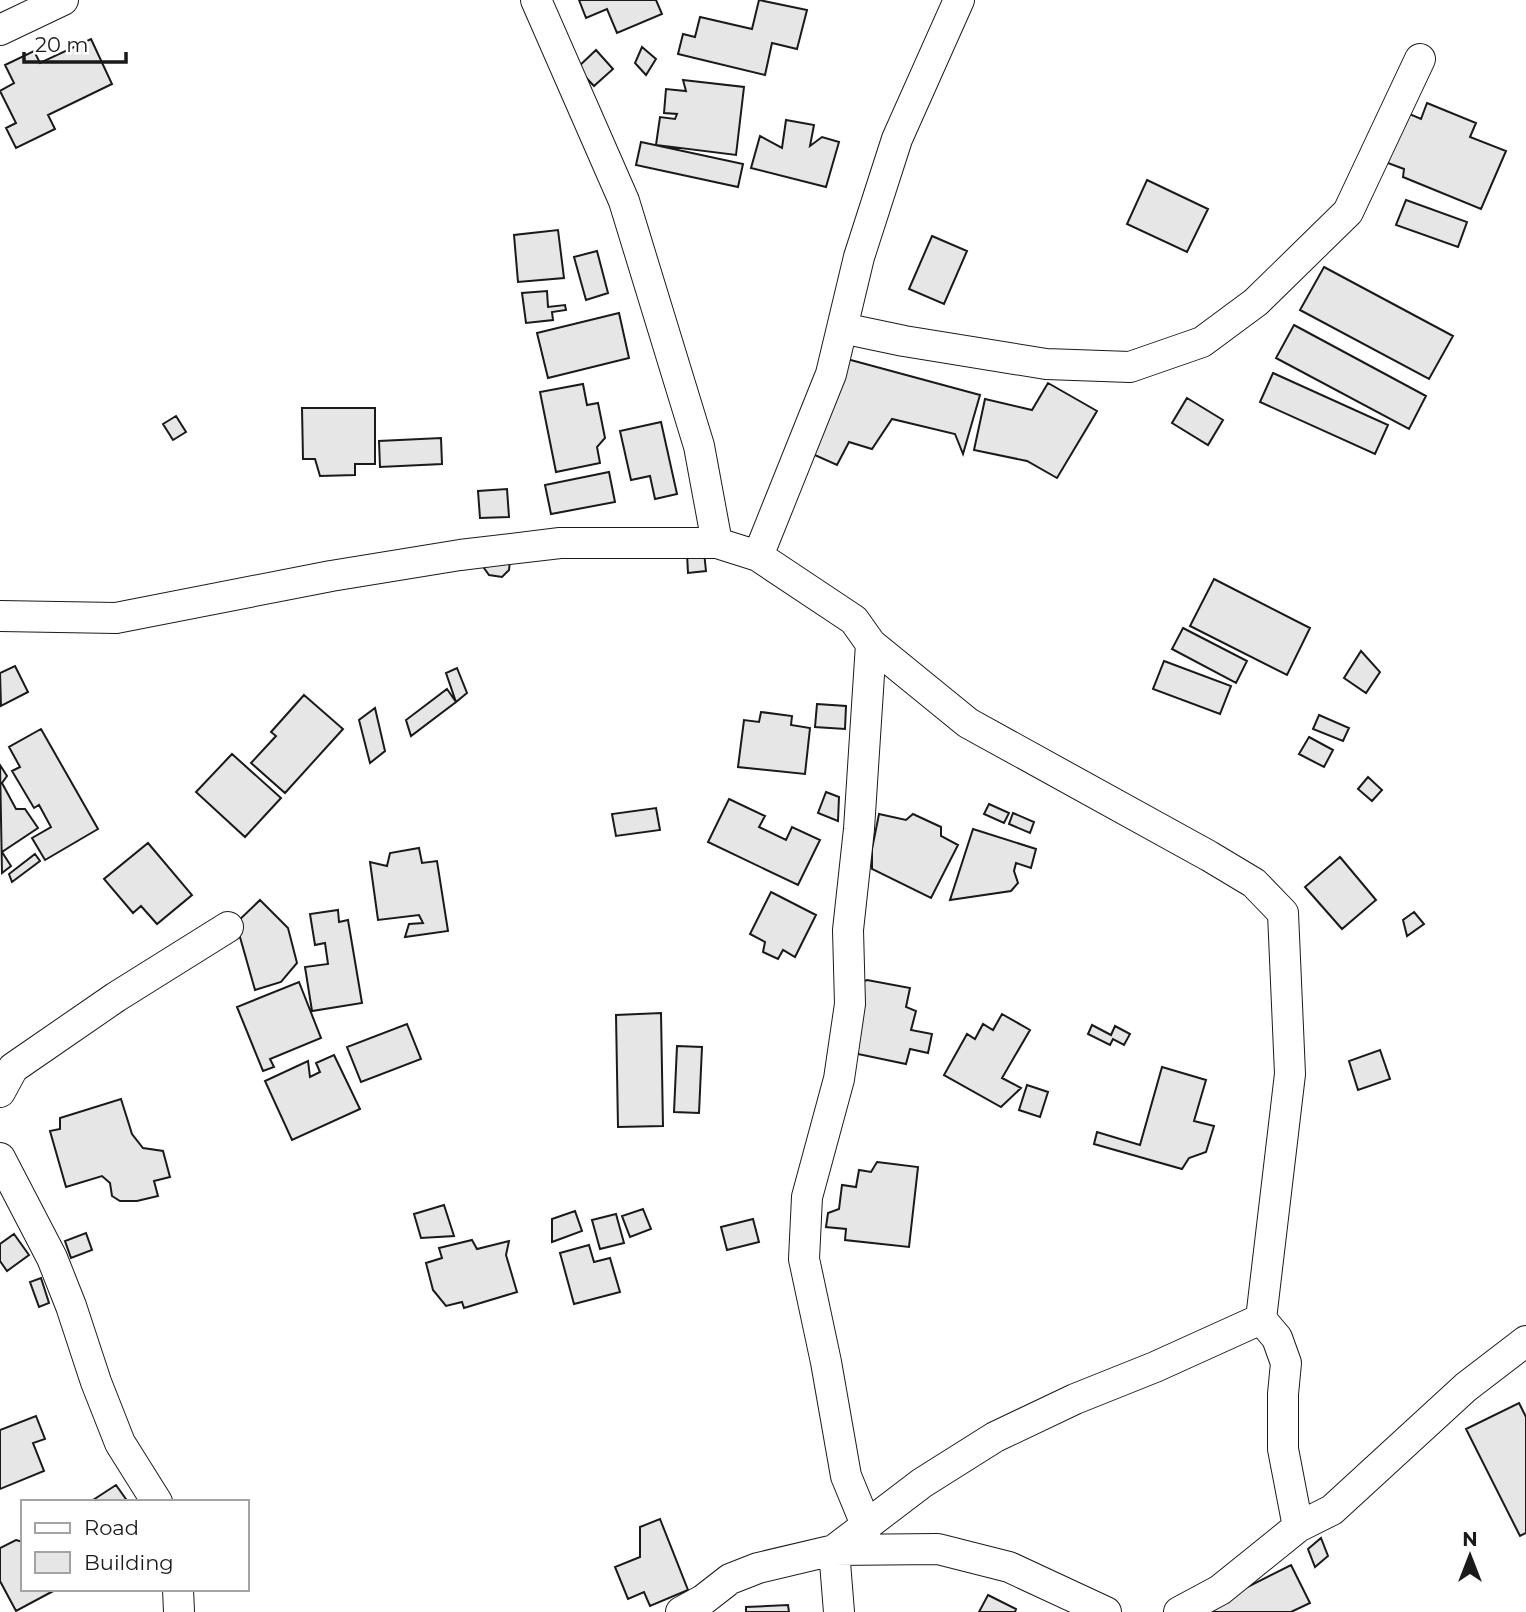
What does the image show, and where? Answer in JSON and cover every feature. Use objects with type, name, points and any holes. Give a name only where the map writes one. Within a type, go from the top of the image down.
[{"type":"street","points":[[0,30],[63,0]]},
{"type":"street","points":[[536,0],[624,201],[699,446],[718,543]]},
{"type":"street","points":[[758,556],[831,373],[859,257],[897,139],[959,0]]},
{"type":"street","points":[[842,328],[904,341],[1060,365],[1129,367],[1202,342],[1256,302],[1348,212],[1420,60]]},
{"type":"street","points":[[0,616],[116,618],[331,576],[460,555],[560,543],[718,543],[758,556],[854,620],[871,644],[968,723],[1254,883],[1283,913],[1290,1074],[1261,1318],[1277,1338],[1286,1363],[1283,1449],[1298,1527]]},
{"type":"street","points":[[867,1527],[846,1476],[829,1374],[804,1259],[807,1197],[839,1079],[850,1004],[848,930],[859,829],[871,644]]},
{"type":"street","points":[[0,1092],[13,1068],[116,997],[228,927]]},
{"type":"street","points":[[0,1158],[52,1258],[120,1443],[155,1500]]},
{"type":"street","points":[[834,1550],[922,1483],[995,1437],[1261,1318]]},
{"type":"street","points":[[1179,1612],[1220,1590],[1298,1527],[1332,1510],[1466,1387],[1526,1341]]},
{"type":"street","points":[[681,1612],[703,1600],[730,1579],[758,1568],[834,1550],[938,1549],[1009,1567],[1106,1612]]},
{"type":"street","points":[[834,1550],[839,1612]]},
{"type":"street","points":[[178,1591],[179,1612]]},
{"type":"building","points":[[579,0],[656,0],[662,14],[617,33],[607,9],[586,18]]},
{"type":"building","points":[[759,0],[807,10],[797,49],[772,43],[765,75],[678,54],[683,34],[695,37],[700,17],[752,29]]},
{"type":"building","points":[[91,39],[112,84],[48,115],[55,129],[16,148],[6,128],[16,123],[0,91],[14,83],[5,65],[34,51],[40,63]]},
{"type":"building","points":[[642,47],[656,59],[646,75],[635,63]]},
{"type":"building","points":[[596,50],[613,69],[594,86],[577,68]]},
{"type":"building","points":[[683,80],[744,87],[736,155],[656,145],[660,117],[675,119],[677,114],[664,113],[666,89],[686,91]]},
{"type":"building","points":[[1427,103],[1476,123],[1470,137],[1506,151],[1481,209],[1403,177],[1404,169],[1385,162],[1405,112],[1421,119]]},
{"type":"building","points":[[786,120],[814,125],[810,146],[822,137],[839,142],[826,187],[751,168],[760,136],[782,148]]},
{"type":"building","points":[[641,142],[743,164],[738,187],[636,165]]},
{"type":"building","points":[[1147,180],[1208,209],[1187,252],[1127,224]]},
{"type":"building","points":[[1406,200],[1467,222],[1458,247],[1396,225]]},
{"type":"building","points":[[558,230],[564,278],[518,282],[514,235]]},
{"type":"building","points":[[932,236],[967,251],[944,304],[909,289]]},
{"type":"building","points":[[597,251],[608,293],[586,300],[574,257]]},
{"type":"building","points":[[1324,267],[1453,336],[1429,379],[1300,310]]},
{"type":"building","points":[[547,291],[548,307],[565,305],[566,310],[552,312],[553,320],[526,323],[522,293]]},
{"type":"building","points":[[619,313],[629,358],[548,378],[537,333]]},
{"type":"building","points":[[1294,325],[1426,396],[1409,429],[1276,358]]},
{"type":"building","points":[[847,359],[980,395],[963,454],[955,434],[892,419],[872,449],[849,442],[837,465],[808,452]]},
{"type":"building","points":[[1273,373],[1388,425],[1375,454],[1260,402]]},
{"type":"building","points":[[1048,383],[1097,411],[1057,478],[1027,461],[974,450],[985,399],[1032,410]]},
{"type":"building","points":[[583,384],[587,405],[598,403],[605,438],[597,447],[600,463],[556,472],[540,392]]},
{"type":"building","points":[[1187,398],[1223,420],[1208,445],[1172,423]]},
{"type":"building","points":[[302,408],[375,408],[375,464],[355,464],[355,475],[320,476],[315,459],[303,459]]},
{"type":"building","points":[[176,416],[186,432],[173,440],[163,424]]},
{"type":"building","points":[[661,422],[677,494],[655,499],[650,476],[631,480],[620,431]]},
{"type":"building","points":[[441,438],[442,464],[380,467],[379,441]]},
{"type":"building","points":[[609,472],[615,502],[551,514],[545,485]]},
{"type":"building","points":[[507,489],[509,517],[480,518],[478,491]]},
{"type":"building","points":[[704,552],[706,571],[688,573],[687,554]]},
{"type":"building","points":[[510,561],[509,570],[502,577],[489,575],[484,568],[484,564]]},
{"type":"building","points":[[1214,579],[1310,628],[1287,675],[1190,626]]},
{"type":"building","points":[[1183,628],[1247,661],[1236,683],[1172,649]]},
{"type":"building","points":[[1361,651],[1380,672],[1366,693],[1344,678]]},
{"type":"building","points":[[1164,661],[1231,686],[1220,714],[1153,689]]},
{"type":"building","points":[[15,666],[28,692],[1,706],[0,673]]},
{"type":"building","points":[[457,668],[467,693],[456,702],[446,673]]},
{"type":"building","points":[[447,689],[456,702],[411,736],[406,720]]},
{"type":"building","points":[[304,695],[343,729],[285,793],[251,763],[276,736],[271,732]]},
{"type":"building","points":[[817,704],[846,706],[845,729],[815,727]]},
{"type":"building","points":[[375,708],[385,751],[370,763],[359,720]]},
{"type":"building","points":[[761,712],[792,716],[791,725],[810,728],[805,774],[738,767],[744,720],[759,722]]},
{"type":"building","points":[[1319,715],[1349,728],[1343,741],[1313,729]]},
{"type":"building","points":[[41,729],[98,829],[45,860],[32,838],[51,827],[39,805],[34,808],[12,771],[20,767],[9,747]]},
{"type":"building","points":[[1309,737],[1333,750],[1324,767],[1299,754]]},
{"type":"building","points":[[232,754],[281,798],[245,837],[196,792]]},
{"type":"building","points":[[0,765],[7,776],[2,783],[16,809],[25,809],[38,828],[2,852],[11,866],[2,873]]},
{"type":"building","points":[[1368,777],[1382,790],[1372,801],[1358,789]]},
{"type":"building","points":[[826,792],[839,797],[838,821],[818,813]]},
{"type":"building","points":[[729,799],[765,816],[759,827],[786,840],[792,827],[820,840],[798,885],[708,842]]},
{"type":"building","points":[[989,804],[1009,813],[1004,823],[984,814]]},
{"type":"building","points":[[656,808],[660,830],[616,836],[612,814]]},
{"type":"building","points":[[1013,813],[1034,822],[1030,833],[1009,824]]},
{"type":"building","points":[[879,814],[906,820],[913,814],[941,827],[941,836],[958,845],[931,898],[872,869],[872,849]]},
{"type":"building","points":[[973,829],[1036,849],[1031,868],[1016,863],[1014,871],[1018,883],[1011,891],[950,900]]},
{"type":"building","points":[[148,843],[192,895],[157,924],[141,906],[133,913],[104,879]]},
{"type":"building","points":[[419,848],[422,863],[437,861],[448,931],[405,937],[409,924],[423,923],[419,915],[378,920],[370,862],[387,866],[390,853]]},
{"type":"building","points":[[35,854],[40,861],[12,882],[9,874]]},
{"type":"building","points":[[1340,857],[1376,900],[1342,929],[1305,887]]},
{"type":"building","points":[[771,892],[816,915],[795,957],[783,950],[778,959],[763,952],[765,942],[750,934]]},
{"type":"building","points":[[260,900],[288,928],[297,963],[281,982],[255,990],[236,923]]},
{"type":"building","points":[[338,910],[339,922],[348,920],[362,1003],[312,1011],[305,967],[328,964],[325,943],[315,945],[310,914]]},
{"type":"building","points":[[1414,912],[1424,924],[1407,936],[1403,920]]},
{"type":"building","points":[[867,980],[910,988],[906,1007],[916,1011],[911,1030],[932,1034],[928,1053],[910,1049],[906,1064],[853,1053],[856,984]]},
{"type":"building","points":[[299,982],[321,1038],[270,1059],[274,1067],[263,1071],[237,1007]]},
{"type":"building","points":[[661,1013],[663,1126],[618,1127],[616,1015]]},
{"type":"building","points":[[1002,1014],[1030,1030],[1002,1078],[1021,1088],[1001,1107],[944,1075],[967,1034],[975,1039],[983,1024],[993,1030]]},
{"type":"building","points":[[407,1024],[421,1059],[361,1082],[347,1047]]},
{"type":"building","points":[[1092,1025],[1111,1035],[1115,1026],[1130,1034],[1124,1045],[1113,1039],[1110,1045],[1088,1034]]},
{"type":"building","points":[[677,1046],[702,1047],[699,1113],[674,1112]]},
{"type":"building","points":[[1380,1050],[1390,1079],[1358,1090],[1349,1061]]},
{"type":"building","points":[[334,1055],[360,1109],[292,1140],[265,1081],[308,1061],[310,1077],[320,1072],[316,1063]]},
{"type":"building","points":[[1162,1067],[1206,1080],[1194,1121],[1214,1126],[1206,1152],[1189,1158],[1182,1169],[1094,1144],[1097,1132],[1140,1145]]},
{"type":"building","points":[[1027,1085],[1048,1092],[1040,1117],[1019,1110]]},
{"type":"building","points":[[121,1099],[132,1134],[143,1148],[163,1151],[170,1177],[154,1181],[158,1196],[137,1201],[120,1201],[112,1196],[110,1183],[102,1176],[66,1187],[50,1131],[60,1129],[60,1118]]},
{"type":"building","points":[[877,1162],[918,1167],[909,1247],[845,1240],[846,1229],[826,1227],[828,1213],[839,1209],[842,1185],[856,1187],[859,1170],[871,1172]]},
{"type":"building","points":[[444,1205],[454,1236],[421,1238],[414,1214]]},
{"type":"building","points":[[643,1209],[651,1229],[630,1237],[622,1216]]},
{"type":"building","points":[[575,1211],[582,1231],[552,1242],[552,1219]]},
{"type":"building","points":[[616,1214],[624,1243],[600,1249],[592,1220]]},
{"type":"building","points":[[753,1219],[759,1242],[727,1250],[721,1227]]},
{"type":"building","points":[[86,1233],[92,1250],[71,1258],[65,1241]]},
{"type":"building","points":[[14,1234],[29,1255],[7,1271],[0,1261],[0,1244]]},
{"type":"building","points":[[472,1240],[477,1249],[509,1241],[506,1255],[517,1292],[464,1308],[462,1302],[446,1306],[433,1290],[426,1263],[442,1258],[439,1248]]},
{"type":"building","points":[[589,1245],[594,1262],[610,1258],[620,1292],[574,1304],[560,1253]]},
{"type":"building","points":[[41,1278],[49,1303],[39,1307],[30,1282]]},
{"type":"building","points":[[1519,1403],[1526,1417],[1526,1533],[1520,1536],[1466,1429]]},
{"type":"building","points":[[36,1416],[45,1439],[33,1443],[44,1471],[0,1489],[0,1430]]},
{"type":"building","points":[[116,1485],[127,1500],[93,1500]]},
{"type":"building","points":[[660,1519],[688,1590],[650,1606],[644,1592],[628,1599],[615,1567],[640,1557],[640,1527]]},
{"type":"building","points":[[1321,1538],[1328,1556],[1315,1567],[1308,1549]]},
{"type":"building","points":[[16,1540],[21,1541],[21,1591],[53,1591],[16,1611],[0,1581],[0,1548]]},
{"type":"building","points":[[1291,1565],[1310,1603],[1291,1612],[1198,1612]]},
{"type":"building","points":[[988,1595],[1016,1609],[1015,1612],[979,1612]]},
{"type":"building","points":[[788,1605],[789,1612],[746,1612],[746,1607]]}]
